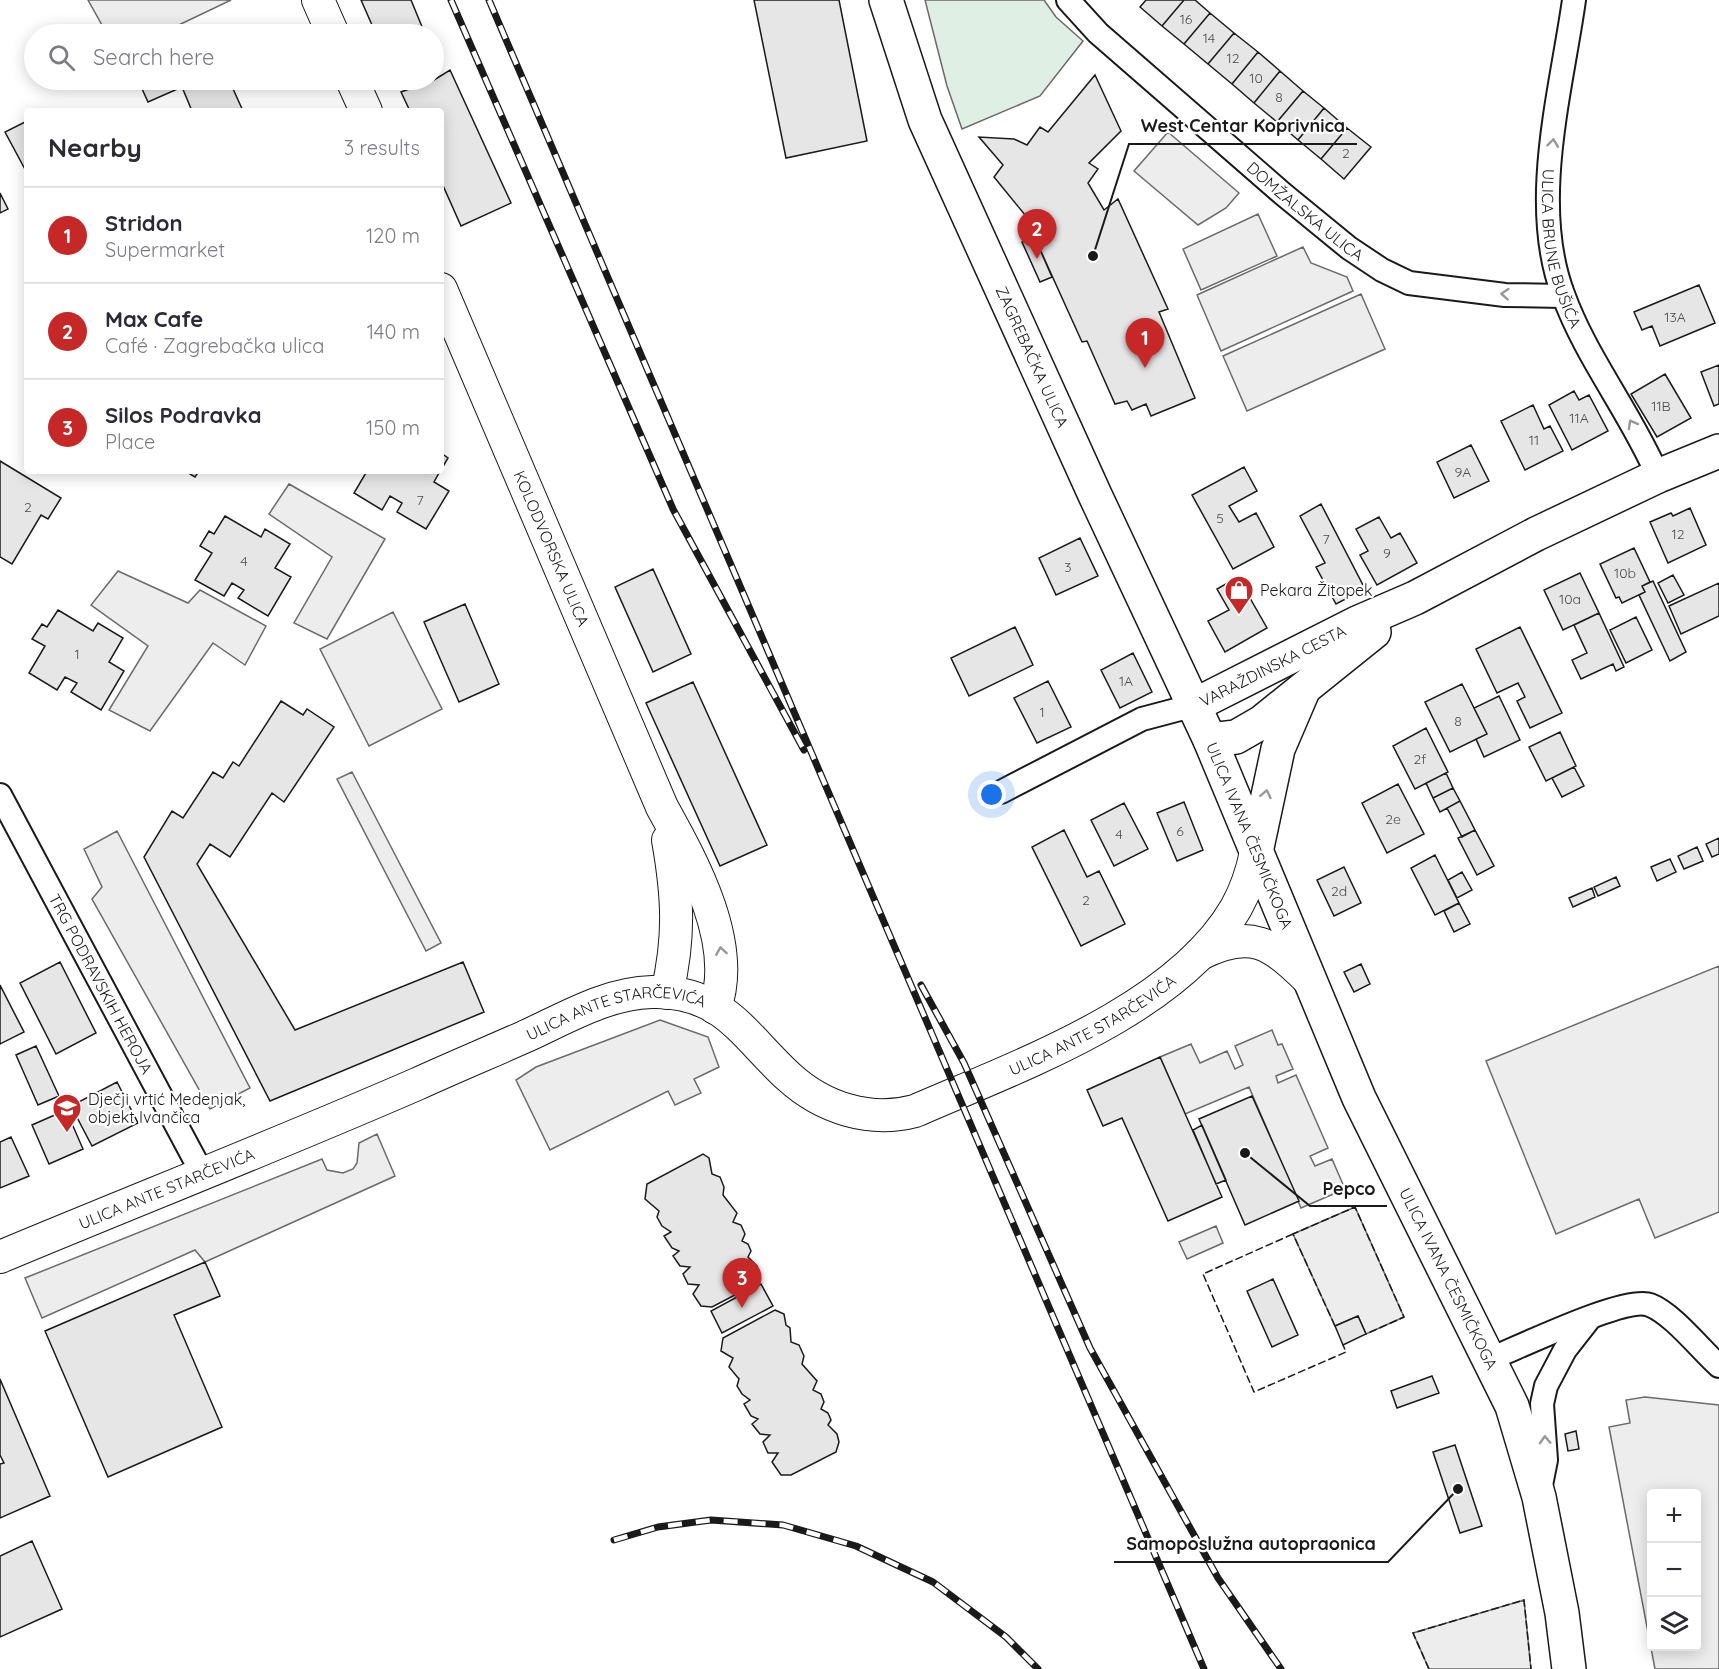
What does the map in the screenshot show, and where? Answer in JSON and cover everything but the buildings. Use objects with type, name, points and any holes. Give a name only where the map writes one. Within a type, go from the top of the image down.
[{"type":"main road","points":[[318,0],[329,24]]},
{"type":"main road","name":"ZAGREBAČKA ULICA","points":[[886,0],[925,120],[1095,495],[1195,705]]},
{"type":"main road","points":[[357,90],[365,108]]},
{"type":"main road","name":"KOLODVORSKA ULICA","points":[[444,296],[662,807],[700,886],[719,940],[723,979],[715,1008]]},
{"type":"main road","name":"VARAŽDINSKA CESTA","points":[[1195,705],[1357,623],[1415,598],[1536,534],[1658,476],[1719,451]]},
{"type":"main road","name":"VARAŽDINSKA CESTA","points":[[1210,740],[1224,740],[1248,731],[1415,598]]},
{"type":"main road","points":[[1256,852],[1278,749],[1304,688]]},
{"type":"main road","name":"ULICA IVANA ČESMIČKOGA","points":[[1195,705],[1359,1098],[1512,1406],[1539,1497],[1562,1613],[1569,1669]]},
{"type":"main road","name":"KOLODVORSKA ULICA","points":[[662,807],[674,874],[677,923],[676,956],[667,993]]},
{"type":"main road","name":"ULICA ANTE STARČEVIĆA","points":[[0,1257],[400,1091],[599,1003],[629,995],[667,993],[715,1008],[747,1031],[789,1077],[820,1099],[876,1117],[897,1116],[925,1107],[1090,1031],[1157,990],[1197,956],[1235,909],[1251,875],[1256,852]]},
{"type":"main road","name":"ULICA ANTE STARČEVIĆA","points":[[1197,956],[1231,941],[1256,942],[1278,951],[1309,980]]},
{"type":"street","name":"DOMŽALSKA ULICA","points":[[1068,0],[1098,33],[1283,194],[1349,248],[1382,270],[1409,283],[1505,295],[1563,296]]},
{"type":"street","name":"ULICA BRUNE BUŠIĆA","points":[[1574,0],[1547,192],[1555,271],[1563,296],[1658,476]]},
{"type":"street","name":"VARAŽDINSKA CESTA","points":[[1001,792],[1142,719],[1195,705]]},
{"type":"street","name":"TRG PODRAVSKIH HEROJA","points":[[0,795],[202,1173]]},
{"type":"street","points":[[1490,1359],[1590,1317],[1631,1304],[1648,1304],[1661,1312],[1719,1366]]},
{"type":"street","points":[[1539,1497],[1546,1460],[1542,1404],[1546,1386],[1565,1350],[1590,1317]]},
{"type":"green space","points":[[925,0],[1044,0],[1056,17],[1083,41],[1040,96],[962,129],[947,86]]},
{"type":"shaded area","points":[[88,0],[231,0],[181,24],[101,24]]},
{"type":"shaded area","points":[[1168,132],[1239,193],[1226,208],[1198,225],[1134,171]]},
{"type":"shaded area","points":[[1258,214],[1277,256],[1201,290],[1183,249]]},
{"type":"shaded area","points":[[1303,247],[1311,263],[1347,277],[1353,291],[1221,351],[1197,295]]},
{"type":"shaded area","points":[[1361,294],[1385,349],[1247,411],[1223,356]]},
{"type":"shaded area","points":[[289,484],[385,539],[327,639],[294,623],[332,557],[269,514]]},
{"type":"shaded area","points":[[118,571],[188,603],[200,590],[266,626],[245,665],[213,643],[150,731],[109,710],[148,646],[91,605]]},
{"type":"shaded area","points":[[393,612],[442,709],[369,746],[320,649]]},
{"type":"shaded area","points":[[352,772],[441,943],[426,951],[337,779]]},
{"type":"shaded area","points":[[117,831],[250,1088],[210,1109],[92,899],[102,887],[84,849]]},
{"type":"shaded area","points":[[1719,966],[1719,1212],[1655,1238],[1639,1199],[1556,1234],[1486,1061]]},
{"type":"shaded area","points":[[660,1020],[708,1037],[719,1067],[694,1079],[701,1093],[675,1105],[668,1091],[550,1150],[516,1080],[536,1067]]},
{"type":"shaded area","points":[[1272,1030],[1278,1045],[1282,1044],[1293,1069],[1276,1076],[1278,1083],[1296,1075],[1328,1148],[1310,1156],[1315,1166],[1332,1159],[1345,1189],[1301,1208],[1249,1087],[1185,1114],[1160,1057],[1191,1044],[1200,1063],[1227,1051],[1235,1069],[1243,1065],[1235,1046]]},
{"type":"shaded area","points":[[377,1134],[395,1176],[205,1262],[195,1250],[42,1318],[25,1278],[322,1159],[327,1170],[343,1173],[353,1169],[357,1163],[359,1143]]},
{"type":"shaded area","points":[[1355,1207],[1404,1317],[1366,1334],[1358,1316],[1335,1326],[1293,1234]]},
{"type":"shaded area","points":[[1216,1226],[1223,1243],[1187,1259],[1179,1242]]},
{"type":"shaded area","points":[[1645,1397],[1719,1405],[1719,1669],[1655,1669],[1652,1651],[1701,1651],[1701,1489],[1647,1489],[1647,1627],[1609,1427],[1630,1423],[1626,1400]]},
{"type":"shaded area","points":[[1524,1600],[1531,1669],[1429,1669],[1413,1633]]},
{"type":"railway","points":[[451,0],[673,509],[804,750]]},
{"type":"railway","points":[[489,0],[1204,1669]]},
{"type":"railway","points":[[921,985],[964,1063],[1090,1348],[1218,1578],[1281,1669]]},
{"type":"railway","points":[[614,1540],[658,1527],[711,1520],[783,1525],[856,1546],[933,1582],[1006,1637],[1038,1669]]},
{"type":"fence","points":[[1335,1326],[1293,1234],[1355,1207],[1404,1317],[1366,1334]]},
{"type":"fence","points":[[1293,1234],[1203,1274],[1254,1392],[1346,1352],[1343,1345]]},
{"type":"fence","points":[[1429,1669],[1413,1633],[1524,1600],[1531,1669]]},
{"type":"place","name":"West Centar Koprivnica","points":[[1093,256]]},
{"type":"place","name":"Max Cafe","points":[[1037,259]]},
{"type":"place","name":"Stridon","points":[[1145,368]]},
{"type":"place","name":"Pekara Žitopek","points":[[1239,616]]},
{"type":"place","name":"Dječji vrtić Medenjak, objekt Ivančica","points":[[67,1134]]},
{"type":"place","name":"Pepco","points":[[1245,1153]]},
{"type":"place","name":"Silos Podravka","points":[[742,1308]]},
{"type":"place","name":"Samoposlužna autopraonica","points":[[1458,1489]]}]
